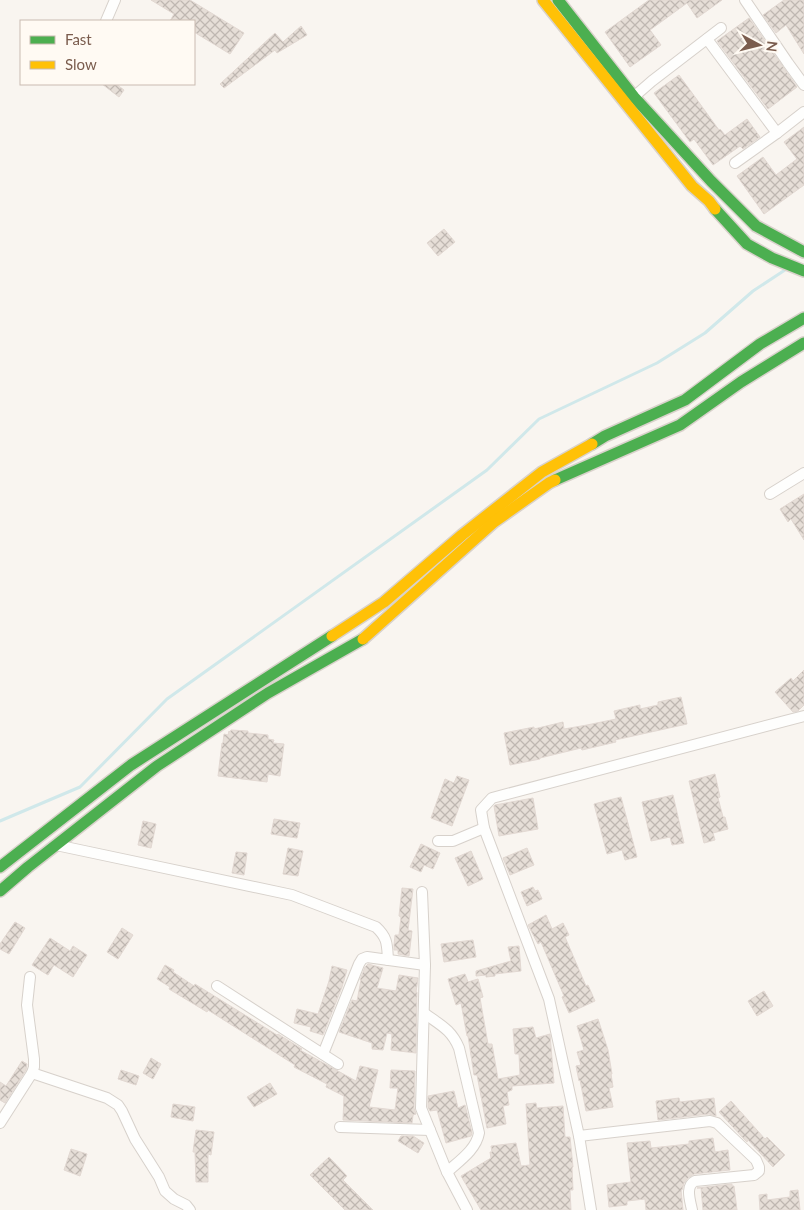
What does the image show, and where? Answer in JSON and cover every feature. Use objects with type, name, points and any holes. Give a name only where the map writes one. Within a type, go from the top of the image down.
[{"type":"main road","points":[[543,0],[630,100],[756,226],[799,249]]},
{"type":"main road","points":[[558,0],[692,186],[747,244],[772,258],[804,271]]},
{"type":"main road","points":[[0,867],[131,765],[384,602],[462,535],[542,472],[605,436],[685,400],[760,344],[804,318]]},
{"type":"main road","points":[[0,891],[157,766],[268,693],[363,639],[494,522],[549,483],[680,425],[741,382],[804,342]]},
{"type":"street","points":[[106,20],[115,0]]},
{"type":"street","points":[[744,0],[804,85]]},
{"type":"street","points":[[630,100],[721,28]]},
{"type":"street","points":[[707,39],[777,133]]},
{"type":"street","points":[[735,163],[804,112]]},
{"type":"street","points":[[770,494],[804,473]]},
{"type":"street","points":[[591,1210],[579,1136],[550,999],[484,828],[481,810],[492,798],[804,716]]},
{"type":"street","points":[[438,841],[453,841],[484,828]]},
{"type":"street","points":[[56,845],[292,895],[376,927],[384,934],[388,960]]},
{"type":"street","points":[[422,892],[424,1013],[421,1108],[447,1172],[467,1210]]},
{"type":"street","points":[[322,1054],[362,959],[367,957],[424,965]]},
{"type":"street","points":[[0,1124],[34,1067],[27,1004],[30,977]]},
{"type":"street","points":[[217,986],[338,1064]]},
{"type":"street","points":[[424,1013],[450,1031],[455,1039],[459,1048],[479,1133],[473,1148],[447,1172]]},
{"type":"street","points":[[32,1073],[107,1098],[118,1105],[135,1139],[166,1190],[174,1199],[186,1205],[190,1210]]},
{"type":"street","points":[[579,1136],[710,1121],[717,1122],[756,1160],[759,1172],[754,1175],[691,1183],[689,1188],[692,1210]]},
{"type":"street","points":[[340,1127],[430,1130]]},
{"type":"building","points":[[151,0],[190,0],[244,33],[230,54],[195,33],[195,20],[171,20],[174,14]]},
{"type":"building","points":[[649,0],[722,0],[697,18],[687,3],[650,30],[661,45],[630,67],[605,32]]},
{"type":"building","points":[[784,0],[804,0],[804,54],[786,25],[776,33],[763,15]]},
{"type":"building","points":[[749,18],[797,87],[768,109],[717,41]]},
{"type":"building","points":[[301,26],[307,35],[277,53],[275,50],[224,88],[220,84],[275,33],[283,42]]},
{"type":"building","points":[[679,75],[719,130],[725,135],[747,119],[760,137],[743,149],[740,146],[713,165],[694,139],[690,142],[654,93]]},
{"type":"building","points":[[103,85],[117,85],[124,90],[119,97]]},
{"type":"building","points":[[804,127],[804,185],[764,214],[737,176],[763,157],[776,175],[797,159],[784,142]]},
{"type":"building","points":[[444,229],[455,242],[438,256],[427,243]]},
{"type":"building","points":[[804,494],[804,540],[791,519],[788,522],[780,509]]},
{"type":"building","points":[[804,670],[804,705],[798,711],[793,712],[775,692],[791,678],[793,681]]},
{"type":"building","points":[[681,697],[687,724],[615,740],[616,742],[582,750],[581,748],[510,765],[504,733],[534,727],[534,729],[563,722],[564,729],[587,725],[616,719],[614,711],[640,705],[640,709],[658,705],[658,702]]},
{"type":"building","points":[[231,730],[268,735],[268,739],[274,740],[273,743],[284,744],[280,776],[268,774],[267,782],[218,776],[224,734],[228,735]]},
{"type":"building","points":[[715,774],[720,797],[718,798],[728,829],[713,833],[715,840],[704,843],[689,781]]},
{"type":"building","points":[[457,776],[469,780],[452,826],[431,818],[445,779],[454,783]]},
{"type":"building","points":[[673,795],[684,843],[672,845],[670,837],[651,841],[642,802]]},
{"type":"building","points":[[621,797],[637,857],[625,860],[622,850],[607,854],[594,804]]},
{"type":"building","points":[[533,798],[538,829],[499,836],[494,806]]},
{"type":"building","points":[[274,819],[300,823],[297,838],[271,834]]},
{"type":"building","points":[[143,821],[156,824],[151,848],[138,845]]},
{"type":"building","points":[[421,844],[440,853],[433,869],[424,865],[421,872],[410,867]]},
{"type":"building","points":[[288,848],[303,851],[298,876],[283,874]]},
{"type":"building","points":[[527,848],[534,865],[510,875],[503,858]]},
{"type":"building","points":[[471,851],[483,879],[468,886],[455,858]]},
{"type":"building","points":[[236,852],[247,853],[244,875],[232,873]]},
{"type":"building","points":[[533,887],[535,891],[538,890],[542,899],[527,906],[521,892]]},
{"type":"building","points":[[402,888],[413,889],[408,930],[412,931],[409,956],[398,954],[398,950],[394,950],[395,935],[399,935]]},
{"type":"building","points":[[546,915],[552,929],[563,923],[569,935],[565,937],[586,986],[588,985],[595,1001],[569,1013],[562,997],[564,996],[541,942],[538,944],[528,925]]},
{"type":"building","points":[[15,922],[25,928],[9,954],[0,949],[0,944]]},
{"type":"building","points":[[122,928],[133,935],[118,959],[107,952]]},
{"type":"building","points":[[50,938],[70,951],[73,946],[87,955],[73,977],[54,965],[48,975],[32,965]]},
{"type":"building","points":[[473,940],[476,957],[444,962],[441,944]]},
{"type":"building","points":[[519,946],[521,971],[486,977],[486,975],[476,976],[476,971],[511,961],[508,947]]},
{"type":"building","points":[[368,964],[383,968],[377,988],[396,991],[399,975],[418,978],[416,992],[416,1053],[391,1050],[392,1034],[387,1033],[383,1050],[372,1049],[372,1043],[339,1032],[352,1000],[357,1001],[360,980]]},
{"type":"building","points":[[165,965],[194,986],[195,984],[302,1049],[300,1050],[356,1081],[360,1066],[378,1070],[369,1107],[395,1110],[398,1088],[390,1088],[391,1070],[415,1071],[414,1108],[416,1114],[413,1115],[412,1123],[343,1120],[344,1096],[326,1087],[327,1084],[294,1067],[295,1065],[208,1010],[207,1012],[169,989],[170,987],[157,979]]},
{"type":"building","points":[[332,966],[347,970],[323,1035],[310,1031],[311,1027],[294,1023],[297,1009],[318,1014]]},
{"type":"building","points":[[465,974],[468,982],[478,979],[483,997],[480,998],[488,1044],[492,1044],[498,1079],[520,1075],[519,1054],[515,1054],[513,1029],[533,1027],[536,1038],[550,1034],[554,1083],[512,1086],[512,1090],[507,1092],[509,1105],[503,1106],[506,1124],[487,1128],[477,1075],[474,1075],[461,1003],[456,1005],[448,979]]},
{"type":"building","points":[[764,991],[773,1006],[757,1016],[748,1001]]},
{"type":"building","points":[[598,1019],[608,1050],[613,1087],[609,1088],[613,1107],[586,1111],[576,1066],[581,1065],[577,1052],[584,1050],[577,1026]]},
{"type":"building","points":[[151,1058],[161,1064],[153,1079],[143,1073]]},
{"type":"building","points":[[22,1061],[27,1064],[26,1070],[5,1103],[0,1100],[0,1082],[6,1086]]},
{"type":"building","points":[[121,1070],[139,1076],[136,1085],[118,1079]]},
{"type":"building","points":[[270,1083],[277,1094],[254,1107],[247,1097]]},
{"type":"building","points":[[454,1091],[458,1108],[465,1105],[472,1133],[471,1136],[446,1143],[437,1110],[430,1111],[428,1107],[428,1096]]},
{"type":"building","points":[[679,1098],[680,1102],[714,1098],[716,1116],[709,1114],[658,1120],[656,1101]]},
{"type":"building","points":[[731,1101],[765,1139],[767,1137],[785,1155],[773,1167],[719,1112]]},
{"type":"building","points":[[536,1103],[537,1108],[563,1106],[565,1137],[570,1137],[573,1167],[573,1190],[570,1190],[571,1210],[481,1210],[461,1176],[491,1158],[491,1146],[516,1143],[521,1166],[530,1165],[526,1104]]},
{"type":"building","points":[[173,1104],[195,1107],[193,1121],[171,1117]]},
{"type":"building","points":[[196,1130],[214,1132],[211,1155],[208,1154],[208,1182],[196,1182],[195,1152],[193,1152]]},
{"type":"building","points":[[401,1136],[413,1136],[424,1143],[418,1153],[398,1141]]},
{"type":"building","points":[[713,1138],[715,1152],[728,1150],[730,1170],[694,1174],[688,1178],[681,1190],[683,1210],[646,1210],[645,1199],[627,1201],[627,1205],[609,1207],[607,1185],[631,1182],[627,1143],[650,1141],[651,1148],[689,1144],[689,1141]]},
{"type":"building","points":[[71,1149],[87,1154],[80,1176],[64,1170]]},
{"type":"building","points":[[329,1157],[347,1176],[343,1180],[373,1210],[345,1210],[310,1175]]},
{"type":"building","points":[[732,1184],[734,1186],[737,1210],[703,1210],[701,1188],[697,1188]]},
{"type":"building","points":[[798,1190],[800,1210],[760,1210],[759,1195],[767,1194],[767,1200],[790,1197],[790,1191]]},
{"type":"waterway","points":[[0,821],[80,787],[167,699],[487,470],[539,419],[657,363],[705,333],[753,291],[788,268]]},
{"type":"traffic: fast","points":[[558,0],[634,97],[711,181],[756,226],[804,252]]},
{"type":"traffic: fast","points":[[715,209],[747,244],[772,258],[804,271]]},
{"type":"traffic: fast","points":[[592,444],[605,436],[685,400],[760,344],[804,318]]},
{"type":"traffic: fast","points":[[555,480],[680,425],[741,382],[804,343]]},
{"type":"traffic: fast","points":[[0,867],[131,765],[332,636]]},
{"type":"traffic: fast","points":[[0,891],[157,766],[268,693],[363,639]]},
{"type":"traffic: slow","points":[[543,0],[692,186],[715,209]]},
{"type":"traffic: slow","points":[[332,636],[384,602],[462,535],[542,472],[592,444]]},
{"type":"traffic: slow","points":[[363,639],[494,522],[555,480]]}]
